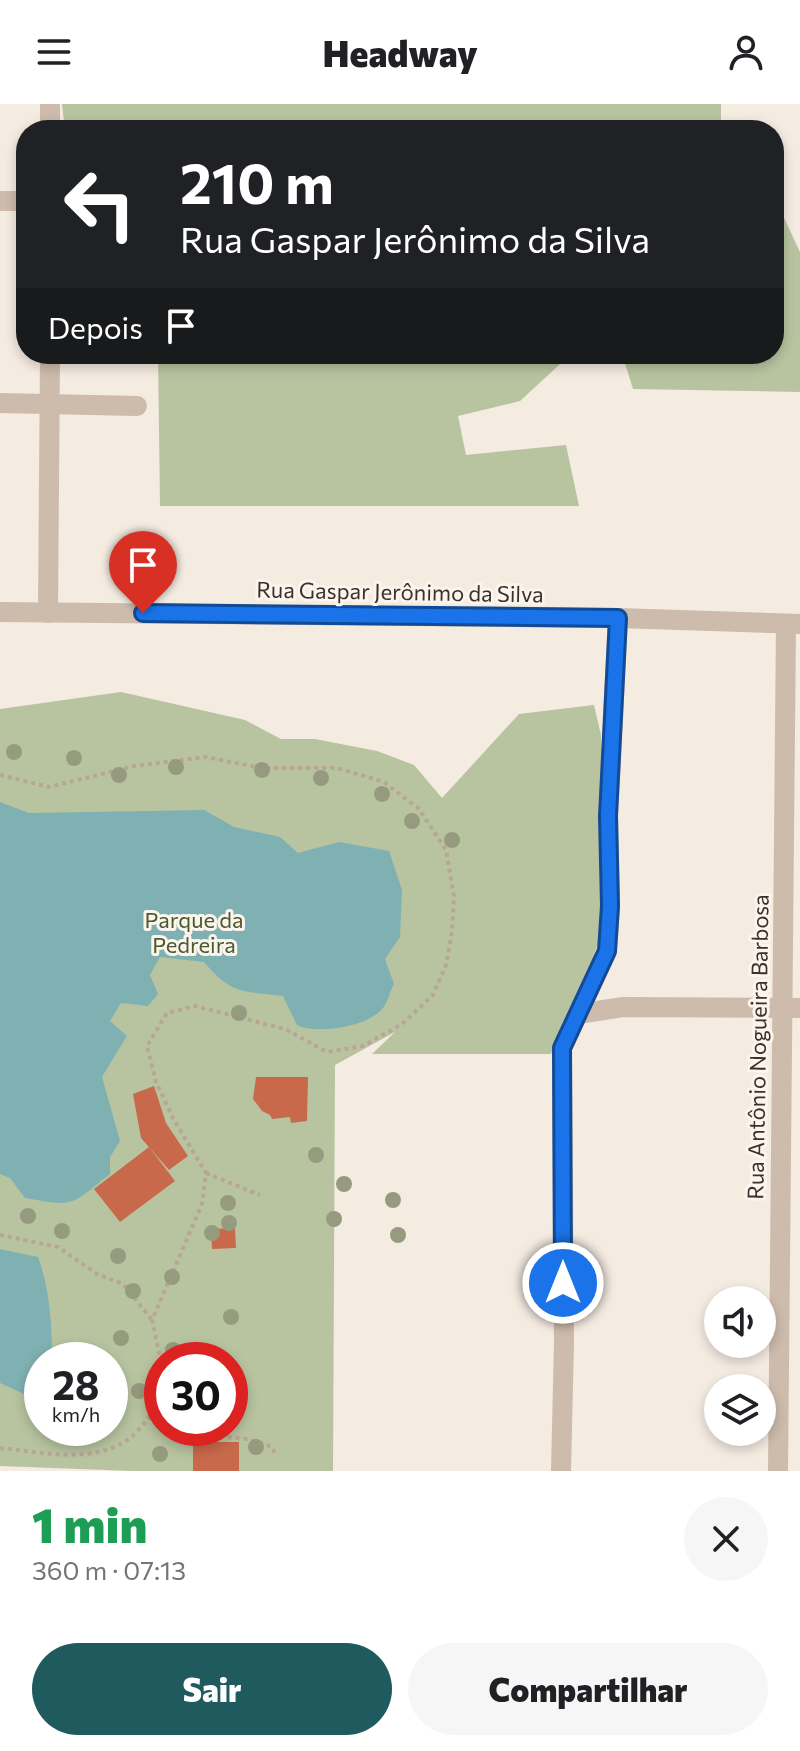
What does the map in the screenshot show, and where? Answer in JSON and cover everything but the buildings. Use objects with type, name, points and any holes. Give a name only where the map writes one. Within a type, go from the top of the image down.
[{"type":"street","points":[[48,613],[50,364]]},
{"type":"street","points":[[0,403],[137,406]]},
{"type":"street","name":"Rua Gaspar Jerônimo da Silva","points":[[0,612],[618,618],[793,624]]},
{"type":"street","points":[[561,1471],[564,1342],[562,1048],[607,951],[610,906],[608,816],[618,618]]},
{"type":"street","name":"Rua Antônio Nogueira Barbosa","points":[[778,1471],[791,1008],[793,624]]},
{"type":"street","points":[[578,1014],[623,1007],[791,1008]]},
{"type":"path","points":[[0,775],[49,787],[134,766],[206,757],[261,768],[337,768],[384,782],[419,809],[446,850],[454,896],[446,965],[433,995],[402,1024],[363,1046],[327,1052],[285,1029],[195,1006],[167,1013],[147,1046],[156,1082],[174,1120],[206,1173],[260,1195]]},
{"type":"path","points":[[152,1320],[202,1204],[206,1173]]},
{"type":"path","points":[[0,1235],[58,1247],[97,1274],[123,1284],[152,1320],[157,1342]]},
{"type":"path","points":[[0,1448],[75,1456],[109,1448],[130,1438],[144,1422]]},
{"type":"path","points":[[248,1439],[272,1447],[275,1454]]},
{"type":"green space","points":[[62,104],[721,104],[721,120],[64,120]]},
{"type":"green space","points":[[784,218],[800,252],[800,392],[633,389],[625,364],[784,364]]},
{"type":"green space","points":[[158,364],[560,364],[520,401],[458,416],[466,455],[566,445],[579,506],[160,506]]},
{"type":"green space","name":"Parque da Pedreira","points":[[121,692],[245,720],[281,739],[315,739],[377,751],[414,765],[442,798],[519,714],[594,705],[601,735],[601,936],[574,1007],[551,1054],[372,1054],[395,1032],[335,1065],[333,1471],[133,1471],[0,1466],[0,709]]},
{"type":"water","points":[[0,802],[29,813],[204,810],[234,827],[280,837],[298,853],[339,842],[389,851],[402,890],[400,937],[385,959],[394,984],[386,1003],[376,1015],[354,1024],[329,1029],[306,1028],[297,1025],[283,996],[239,990],[222,981],[204,962],[160,957],[150,975],[158,994],[148,1006],[121,1003],[110,1021],[127,1036],[102,1077],[120,1141],[110,1157],[110,1174],[87,1193],[71,1201],[54,1203],[25,1198],[10,1178],[0,1174]]},
{"type":"water","points":[[0,1249],[38,1257],[50,1308],[52,1342],[24,1342],[24,1394],[0,1383]]},
{"type":"route","points":[[143,613],[618,618],[608,816],[610,906],[607,951],[562,1048],[563,1283]]}]
